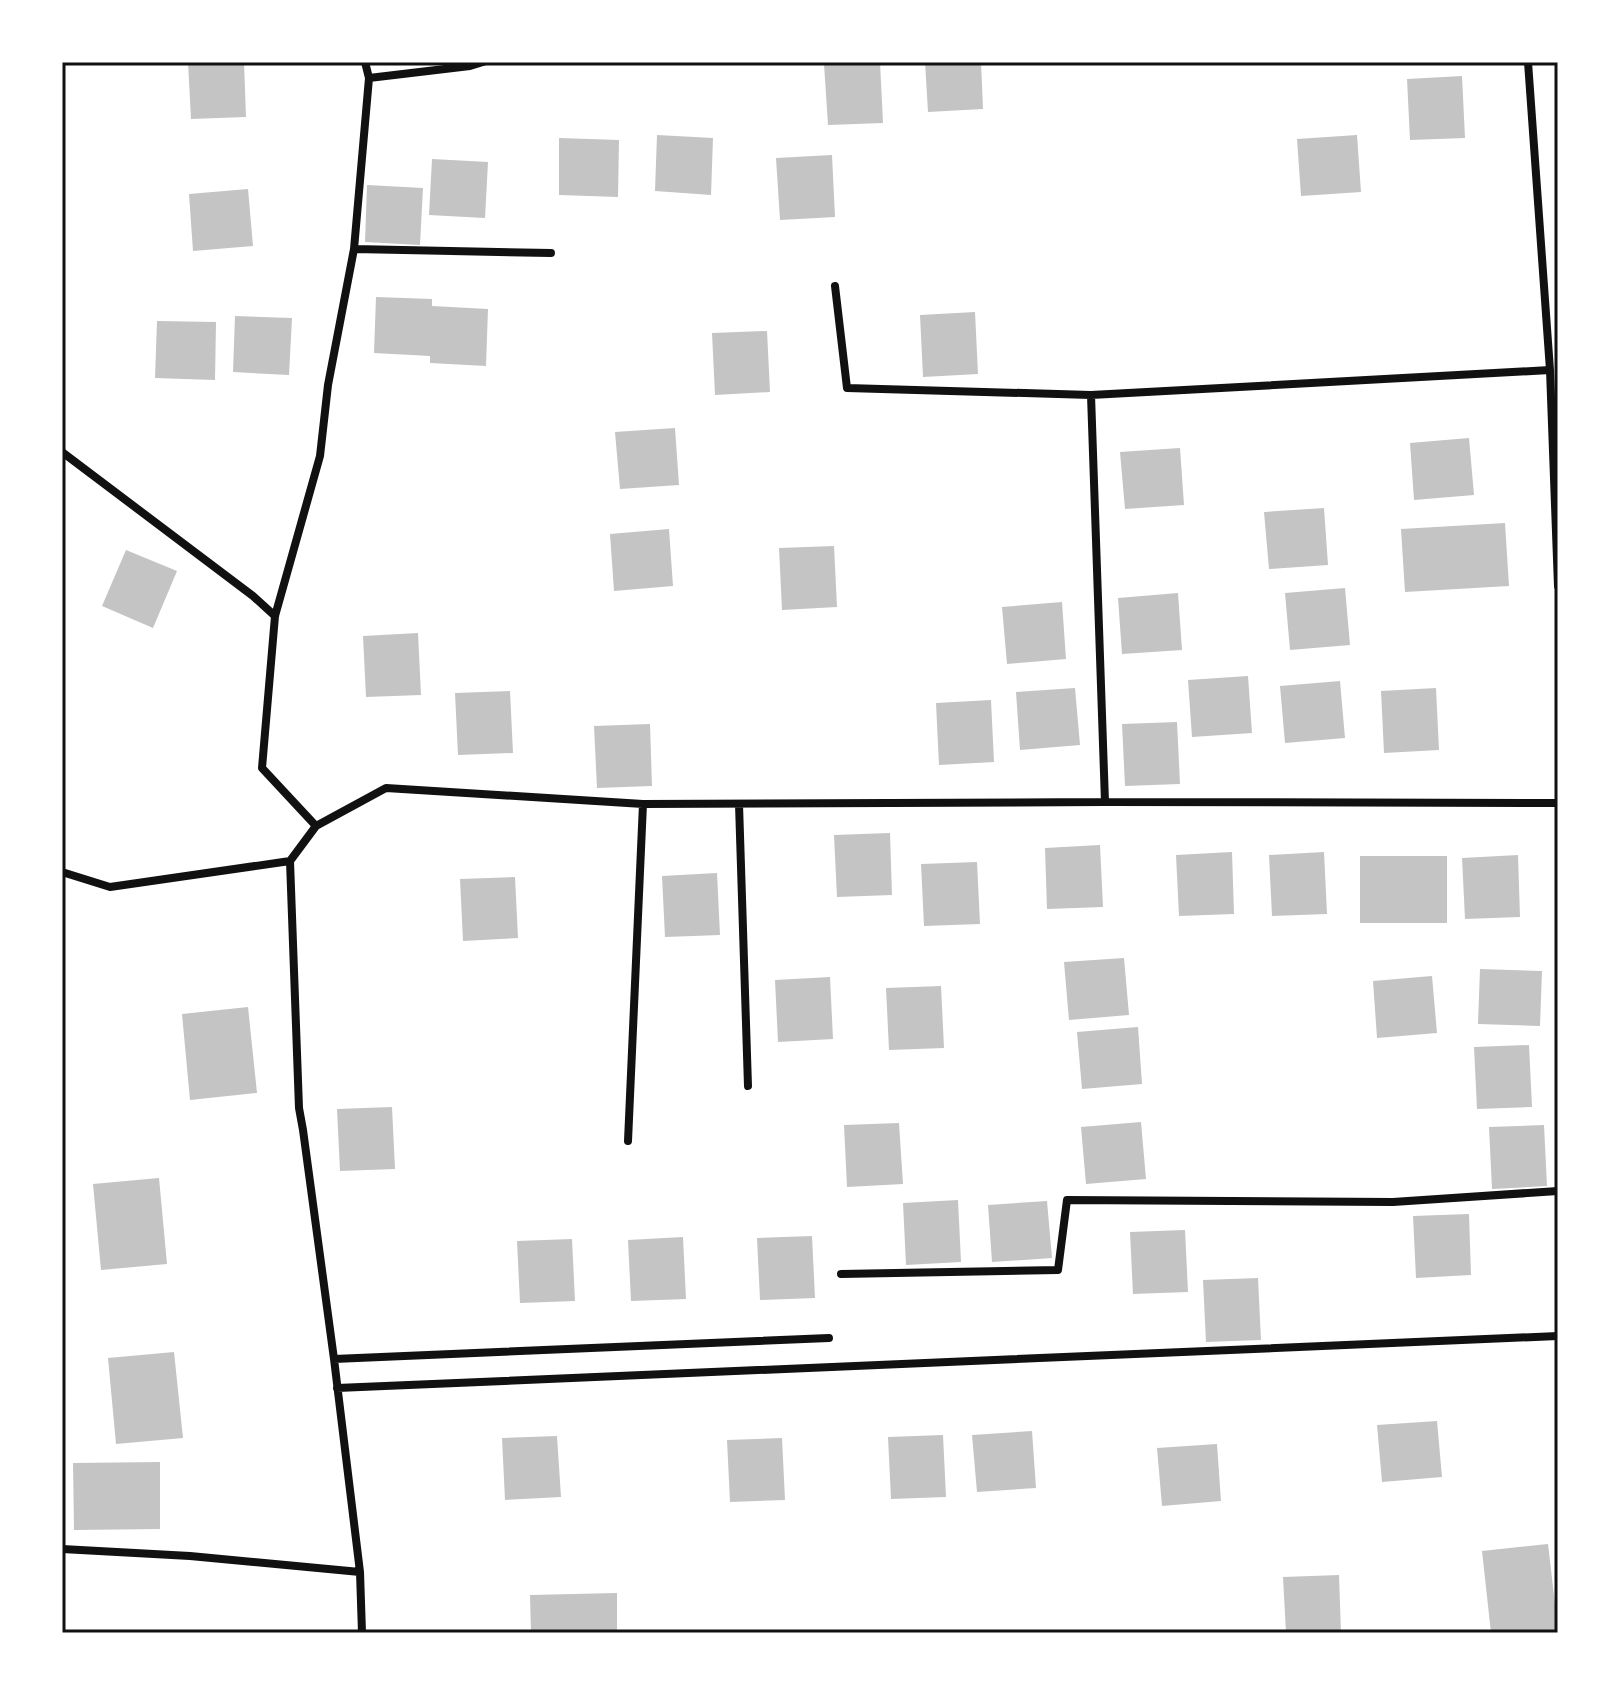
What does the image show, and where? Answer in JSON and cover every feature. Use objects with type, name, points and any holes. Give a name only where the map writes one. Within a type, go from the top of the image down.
[{"type":"street","points":[[316,826],[262,768],[275,616],[320,456],[328,385],[354,249],[369,78],[365,62]]},
{"type":"street","points":[[369,78],[483,62]]},
{"type":"street","points":[[1528,62],[1555,434],[1558,586]]},
{"type":"street","points":[[354,249],[551,253]]},
{"type":"street","points":[[835,286],[847,388],[1091,395],[1550,370]]},
{"type":"street","points":[[1091,395],[1105,802]]},
{"type":"street","points":[[62,452],[253,596],[275,616]]},
{"type":"street","points":[[362,1633],[360,1572],[299,1108],[290,861],[316,826],[386,788],[643,804],[1558,803]]},
{"type":"street","points":[[628,1141],[643,804]]},
{"type":"street","points":[[739,804],[748,1086]]},
{"type":"street","points":[[62,872],[110,887],[290,861]]},
{"type":"street","points":[[841,1274],[1058,1270],[1067,1200],[1393,1202],[1558,1191]]},
{"type":"street","points":[[337,1388],[1558,1336]]},
{"type":"street","points":[[334,1359],[829,1338]]},
{"type":"street","points":[[62,1549],[190,1556],[360,1572]]},
{"type":"building","points":[[188,62],[244,62],[246,117],[191,119]]},
{"type":"building","points":[[880,62],[883,123],[828,125],[824,64]]},
{"type":"building","points":[[925,62],[981,62],[983,109],[928,112]]},
{"type":"building","points":[[1462,76],[1465,138],[1410,140],[1407,79]]},
{"type":"building","points":[[657,135],[713,138],[711,195],[655,191]]},
{"type":"building","points":[[1357,135],[1361,192],[1301,196],[1297,139]]},
{"type":"building","points":[[559,138],[619,140],[618,197],[559,195]]},
{"type":"building","points":[[832,155],[835,217],[780,220],[776,158]]},
{"type":"building","points":[[432,159],[488,162],[485,218],[429,215]]},
{"type":"building","points":[[367,185],[423,188],[420,245],[365,242]]},
{"type":"building","points":[[248,189],[253,246],[193,251],[189,194]]},
{"type":"building","points":[[376,297],[432,299],[432,306],[488,309],[486,366],[430,363],[430,356],[374,353]]},
{"type":"building","points":[[975,312],[978,374],[923,377],[920,315]]},
{"type":"building","points":[[235,316],[292,318],[289,375],[233,372]]},
{"type":"building","points":[[157,321],[216,322],[215,380],[155,378]]},
{"type":"building","points":[[767,331],[770,392],[715,395],[712,333]]},
{"type":"building","points":[[675,428],[679,485],[620,489],[615,432]]},
{"type":"building","points":[[1469,438],[1474,495],[1414,500],[1410,443]]},
{"type":"building","points":[[1180,448],[1184,505],[1125,509],[1120,452]]},
{"type":"building","points":[[1324,508],[1328,565],[1269,569],[1264,512]]},
{"type":"building","points":[[1505,523],[1509,586],[1405,592],[1401,529]]},
{"type":"building","points":[[669,529],[673,586],[614,591],[610,534]]},
{"type":"building","points":[[834,546],[837,607],[782,610],[779,548]]},
{"type":"building","points":[[126,550],[177,571],[153,628],[102,606]]},
{"type":"building","points":[[1345,588],[1350,645],[1290,650],[1285,593]]},
{"type":"building","points":[[1178,593],[1182,650],[1122,654],[1118,598]]},
{"type":"building","points":[[1062,602],[1066,659],[1007,664],[1002,607]]},
{"type":"building","points":[[418,633],[421,695],[366,697],[363,636]]},
{"type":"building","points":[[1248,676],[1252,733],[1192,737],[1188,680]]},
{"type":"building","points":[[1340,681],[1345,738],[1285,743],[1280,686]]},
{"type":"building","points":[[1075,688],[1080,745],[1020,750],[1016,692]]},
{"type":"building","points":[[1436,688],[1439,750],[1384,753],[1381,691]]},
{"type":"building","points":[[510,691],[513,753],[458,755],[455,693]]},
{"type":"building","points":[[991,700],[994,762],[939,765],[936,703]]},
{"type":"building","points":[[1177,722],[1180,784],[1125,786],[1122,724]]},
{"type":"building","points":[[650,724],[652,786],[597,788],[594,726]]},
{"type":"building","points":[[890,833],[892,895],[837,897],[834,835]]},
{"type":"building","points":[[1100,845],[1103,907],[1047,909],[1045,848]]},
{"type":"building","points":[[1232,852],[1234,914],[1179,916],[1176,855]]},
{"type":"building","points":[[1324,852],[1327,914],[1272,916],[1269,855]]},
{"type":"building","points":[[1518,855],[1520,917],[1465,919],[1462,858]]},
{"type":"building","points":[[1360,856],[1447,856],[1447,923],[1360,923]]},
{"type":"building","points":[[977,862],[980,924],[924,926],[921,864]]},
{"type":"building","points":[[717,873],[720,935],[665,937],[662,876]]},
{"type":"building","points":[[515,877],[518,938],[463,941],[460,879]]},
{"type":"building","points":[[1124,958],[1129,1015],[1069,1020],[1064,962]]},
{"type":"building","points":[[1480,969],[1542,971],[1540,1026],[1478,1024]]},
{"type":"building","points":[[1432,976],[1437,1033],[1377,1038],[1373,981]]},
{"type":"building","points":[[830,977],[833,1039],[778,1042],[775,980]]},
{"type":"building","points":[[941,986],[944,1048],[889,1050],[886,988]]},
{"type":"building","points":[[248,1007],[257,1093],[190,1100],[182,1014]]},
{"type":"building","points":[[1138,1027],[1142,1084],[1082,1089],[1077,1032]]},
{"type":"building","points":[[1529,1045],[1532,1107],[1477,1109],[1474,1047]]},
{"type":"building","points":[[392,1107],[395,1169],[340,1171],[337,1109]]},
{"type":"building","points":[[1141,1122],[1146,1179],[1086,1184],[1081,1127]]},
{"type":"building","points":[[899,1123],[903,1184],[847,1187],[844,1125]]},
{"type":"building","points":[[1544,1125],[1547,1186],[1492,1189],[1489,1127]]},
{"type":"building","points":[[159,1178],[167,1264],[101,1270],[93,1184]]},
{"type":"building","points":[[958,1200],[961,1262],[906,1265],[903,1203]]},
{"type":"building","points":[[1047,1201],[1052,1258],[992,1262],[988,1205]]},
{"type":"building","points":[[1469,1214],[1471,1275],[1416,1278],[1413,1216]]},
{"type":"building","points":[[1185,1230],[1188,1292],[1133,1294],[1130,1232]]},
{"type":"building","points":[[812,1236],[815,1298],[760,1300],[757,1238]]},
{"type":"building","points":[[683,1237],[686,1299],[631,1301],[628,1240]]},
{"type":"building","points":[[572,1239],[575,1301],[520,1303],[517,1241]]},
{"type":"building","points":[[1258,1278],[1261,1340],[1206,1342],[1203,1280]]},
{"type":"building","points":[[174,1352],[183,1438],[116,1444],[108,1358]]},
{"type":"building","points":[[1437,1421],[1442,1477],[1382,1482],[1377,1425]]},
{"type":"building","points":[[1032,1431],[1036,1488],[977,1492],[972,1435]]},
{"type":"building","points":[[943,1435],[946,1497],[891,1499],[888,1437]]},
{"type":"building","points":[[557,1436],[561,1497],[505,1500],[502,1438]]},
{"type":"building","points":[[782,1438],[785,1500],[730,1502],[727,1440]]},
{"type":"building","points":[[1217,1444],[1221,1501],[1162,1506],[1157,1448]]},
{"type":"building","points":[[160,1462],[160,1529],[74,1530],[73,1463]]},
{"type":"building","points":[[1548,1544],[1558,1630],[1491,1633],[1482,1551]]},
{"type":"building","points":[[1339,1575],[1341,1633],[1286,1633],[1283,1577]]},
{"type":"building","points":[[617,1593],[617,1633],[531,1633],[530,1595]]}]
